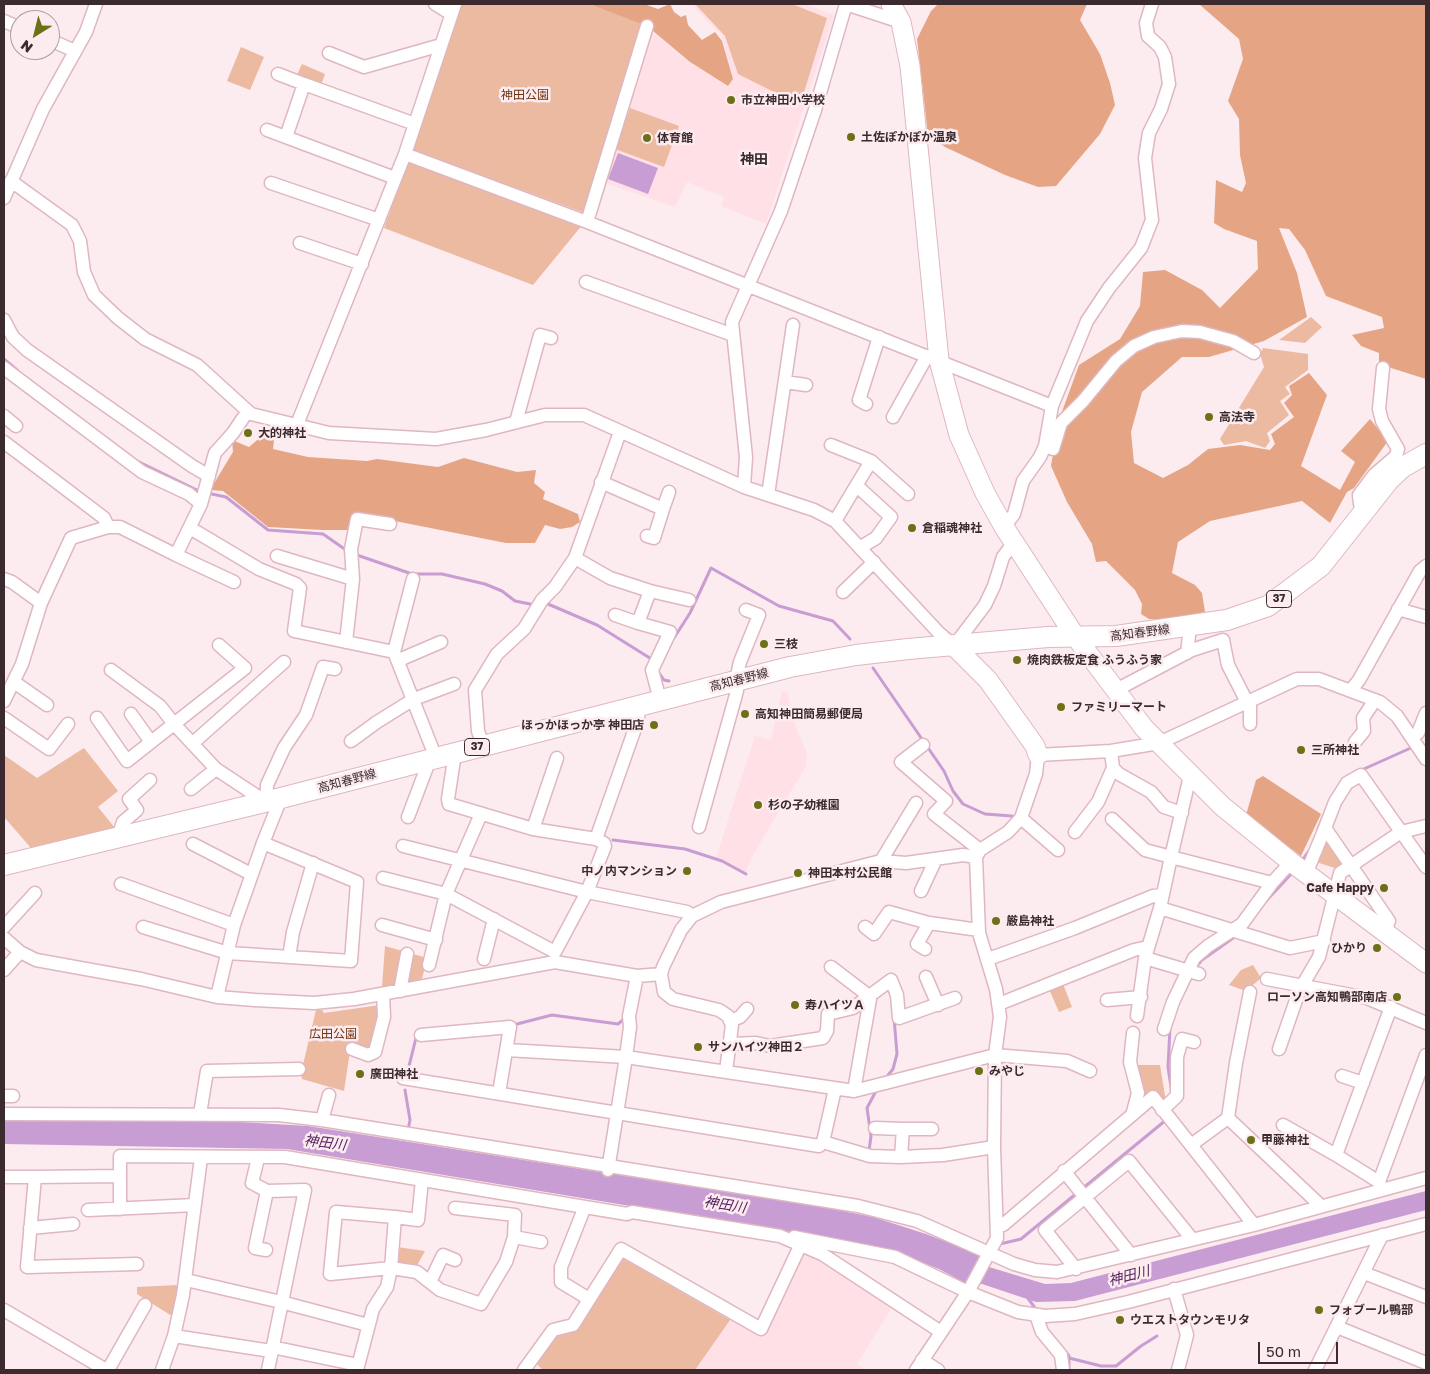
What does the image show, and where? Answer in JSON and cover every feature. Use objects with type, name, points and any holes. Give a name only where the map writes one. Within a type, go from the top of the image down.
[{"type":"main road","name":"高知春野線","points":[[4,865],[273,800],[736,680],[856,656],[1075,636],[1116,636],[1190,627],[1248,613],[1268,606],[1284,596],[1320,566],[1337,548],[1388,480],[1404,467],[1426,454]]},
{"type":"street","points":[[4,198],[43,109],[86,32],[96,4]]},
{"type":"street","points":[[296,427],[405,154],[453,9],[435,4]]},
{"type":"street","points":[[744,487],[746,457],[732,322],[781,211],[815,110],[846,4],[901,22]]},
{"type":"street","points":[[891,4],[901,22],[910,66],[933,358],[959,435],[985,493],[1009,534],[1075,636],[1144,728],[1222,806],[1298,867],[1426,963]]},
{"type":"street","points":[[954,646],[985,605],[994,586],[1023,481],[1040,457],[1045,446],[1052,406],[1087,321],[1109,288],[1141,248],[1152,220],[1145,158],[1149,133],[1161,109],[1169,84],[1166,57],[1160,47],[1148,36],[1146,23],[1152,4]]},
{"type":"street","points":[[587,222],[647,26]]},
{"type":"street","points":[[60,44],[75,51]]},
{"type":"street","points":[[329,53],[364,67],[441,45]]},
{"type":"street","points":[[278,74],[415,124]]},
{"type":"street","points":[[286,137],[304,84]]},
{"type":"street","points":[[267,130],[395,178]]},
{"type":"street","points":[[405,154],[587,222],[1052,406]]},
{"type":"street","points":[[12,181],[72,225],[80,241],[84,272],[94,295],[145,340],[198,365],[247,412],[296,427],[329,433],[436,438],[545,415],[584,415],[744,487],[814,510],[835,521],[939,633],[988,680],[1035,746],[1038,755],[1036,774],[1021,818],[1008,832],[978,854],[906,864],[881,862],[722,902],[692,916],[681,930],[661,974],[664,992],[673,999],[719,1010],[728,1016],[732,1025],[726,1071]]},
{"type":"street","points":[[271,183],[379,220]]},
{"type":"street","points":[[300,243],[362,264]]},
{"type":"street","points":[[586,282],[733,335]]},
{"type":"street","points":[[4,320],[13,336],[27,350],[192,466],[208,480]]},
{"type":"street","points":[[768,495],[793,325]]},
{"type":"street","points":[[1045,446],[1053,449],[1061,424],[1116,361],[1134,346],[1154,337],[1182,331],[1200,332],[1233,341],[1254,353]]},
{"type":"street","points":[[516,422],[541,335]]},
{"type":"street","points":[[866,404],[859,400],[880,337]]},
{"type":"street","points":[[892,417],[933,358]]},
{"type":"street","points":[[4,368],[142,472],[189,494],[201,504]]},
{"type":"street","points":[[1366,508],[1360,504],[1359,495],[1374,475],[1396,456],[1398,449],[1382,421],[1379,408],[1383,368]]},
{"type":"street","points":[[785,382],[806,385]]},
{"type":"street","points":[[176,555],[201,504],[215,452],[233,434],[247,412]]},
{"type":"street","points":[[4,416],[16,426]]},
{"type":"street","points":[[483,745],[478,731],[475,690],[497,654],[524,629],[540,604],[576,558],[620,432]]},
{"type":"street","points":[[4,442],[104,518],[108,527]]},
{"type":"street","points":[[831,445],[871,461],[908,494]]},
{"type":"street","points":[[835,521],[871,461]]},
{"type":"street","points":[[601,482],[663,509]]},
{"type":"street","points":[[857,486],[892,517],[876,538],[861,547]]},
{"type":"street","points":[[647,536],[654,538],[669,492]]},
{"type":"street","points":[[346,642],[353,579],[351,553],[357,519],[390,524]]},
{"type":"street","points":[[4,701],[14,682],[33,634],[41,603],[71,538],[108,527],[120,527],[234,582]]},
{"type":"street","points":[[190,528],[259,570],[296,584],[300,588],[294,631],[346,642],[396,656],[441,642]]},
{"type":"street","points":[[277,556],[353,579]]},
{"type":"street","points":[[576,558],[610,578],[650,591],[689,600]]},
{"type":"street","points":[[843,592],[874,562]]},
{"type":"street","points":[[1355,685],[1420,571],[1426,566]]},
{"type":"street","points":[[4,579],[12,582],[41,603]]},
{"type":"street","points":[[383,878],[446,894],[555,952],[587,892],[605,846],[604,843],[596,840],[533,829],[449,804],[440,757],[396,656],[413,579]]},
{"type":"street","points":[[638,623],[650,591]]},
{"type":"street","points":[[1398,609],[1426,617]]},
{"type":"street","points":[[699,827],[737,691],[736,680],[740,662],[759,615],[746,610]]},
{"type":"street","points":[[616,615],[670,632],[654,664],[660,700]]},
{"type":"street","points":[[1187,653],[1190,627]]},
{"type":"street","points":[[1116,690],[1187,653],[1224,640],[1228,664],[1248,701],[1250,724]]},
{"type":"street","points":[[97,718],[128,761],[245,668],[219,644]]},
{"type":"street","points":[[193,743],[284,662]]},
{"type":"street","points":[[217,997],[234,925],[263,843],[273,800],[267,785],[284,748],[306,715],[323,667],[335,669]]},
{"type":"street","points":[[111,670],[160,706],[174,724],[216,768],[273,800]]},
{"type":"street","points":[[1038,755],[1111,751],[1159,743],[1297,678],[1319,679],[1355,685],[1419,735]]},
{"type":"street","points":[[14,682],[47,705]]},
{"type":"street","points":[[351,741],[376,722],[414,699],[454,684]]},
{"type":"street","points":[[1355,742],[1364,731],[1364,718],[1375,700]]},
{"type":"street","points":[[596,840],[638,720],[639,705]]},
{"type":"street","points":[[1425,757],[1419,735],[1426,712]]},
{"type":"street","points":[[131,714],[151,742]]},
{"type":"street","points":[[4,718],[49,749],[68,724]]},
{"type":"street","points":[[923,745],[901,762],[946,801],[934,814],[978,854],[979,930],[999,1004],[1000,1018],[995,1055],[994,1147],[997,1238],[970,1288],[919,1365],[938,1370]]},
{"type":"street","points":[[1111,751],[1114,768],[1119,774],[1151,792],[1164,807],[1182,813]]},
{"type":"street","points":[[408,817],[440,757]]},
{"type":"street","points":[[533,829],[557,758]]},
{"type":"street","points":[[191,789],[216,768]]},
{"type":"street","points":[[1075,832],[1098,802],[1114,768]]},
{"type":"street","points":[[1240,932],[1242,924],[1272,883],[1298,867],[1325,828],[1347,783],[1358,772],[1426,868]]},
{"type":"street","points":[[1137,1016],[1147,953],[1161,902],[1190,776]]},
{"type":"street","points":[[118,837],[123,822],[137,810],[128,799],[150,780]]},
{"type":"street","points":[[881,862],[916,803]]},
{"type":"street","points":[[429,965],[446,894],[459,859],[481,814]]},
{"type":"street","points":[[1021,818],[1058,850]]},
{"type":"street","points":[[1112,819],[1145,850],[1272,883]]},
{"type":"street","points":[[1279,1049],[1301,986],[1317,964],[1340,873],[1401,832],[1426,826]]},
{"type":"street","points":[[1325,828],[1389,921],[1385,932]]},
{"type":"street","points":[[144,927],[228,953],[351,961],[357,882],[263,843]]},
{"type":"street","points":[[193,844],[251,874]]},
{"type":"street","points":[[403,846],[587,892],[687,912],[692,916]]},
{"type":"street","points":[[921,891],[936,859]]},
{"type":"street","points":[[289,957],[293,932],[313,864]]},
{"type":"street","points":[[121,884],[234,925]]},
{"type":"street","points":[[4,927],[35,893]]},
{"type":"street","points":[[988,959],[1075,928],[1153,896],[1161,902],[1240,932],[1290,948],[1324,941]]},
{"type":"street","points":[[865,927],[874,934],[889,912],[929,923],[979,930]]},
{"type":"street","points":[[484,959],[494,919]]},
{"type":"street","points":[[925,949],[917,944],[929,923]]},
{"type":"street","points":[[382,925],[436,940]]},
{"type":"street","points":[[1164,1029],[1193,972],[1194,958],[1208,946],[1240,932]]},
{"type":"street","points":[[4,938],[19,954],[36,960],[141,979],[217,997],[314,1003],[383,994],[401,986],[556,962],[637,976],[661,974]]},
{"type":"street","points":[[999,1004],[1134,950],[1147,953],[1193,972]]},
{"type":"street","points":[[4,970],[19,954]]},
{"type":"street","points":[[401,986],[407,954]]},
{"type":"street","points":[[831,966],[869,996]]},
{"type":"street","points":[[609,1168],[630,1027],[629,1016],[637,976]]},
{"type":"street","points":[[926,976],[938,1004]]},
{"type":"street","points":[[1267,978],[1287,981],[1301,986],[1348,993],[1392,1007],[1426,1023]]},
{"type":"street","points":[[730,1044],[756,1043],[770,1046],[823,1038],[827,1031],[828,1014],[853,1008],[891,980],[897,995],[900,1018],[955,998]]},
{"type":"street","points":[[1191,1145],[1228,1118],[1236,1063],[1250,992]]},
{"type":"street","points":[[352,1050],[368,1055],[374,1054],[384,1017],[383,994]]},
{"type":"street","points":[[854,1091],[869,996]]},
{"type":"street","points":[[1107,1000],[1141,997]]},
{"type":"street","points":[[1336,1155],[1392,1007]]},
{"type":"street","points":[[730,1021],[740,1017],[747,1009]]},
{"type":"street","points":[[421,1035],[510,1027],[499,1094]]},
{"type":"street","points":[[1133,1033],[1130,1062],[1138,1093],[1133,1112]]},
{"type":"street","points":[[1168,1109],[1182,1039],[1194,1042]]},
{"type":"street","points":[[507,1050],[626,1056],[854,1091],[995,1055],[1067,1061],[1090,1071]]},
{"type":"street","points":[[1381,1186],[1426,1055]]},
{"type":"street","points":[[200,1114],[208,1071],[299,1069]]},
{"type":"street","points":[[1342,1076],[1363,1083]]},
{"type":"street","points":[[403,1078],[819,1146],[823,1142],[834,1089]]},
{"type":"street","points":[[322,1120],[329,1095]]},
{"type":"street","points":[[997,1226],[1003,1225],[1133,1112],[1153,1097],[1168,1109],[1191,1145],[1254,1225]]},
{"type":"street","points":[[4,1114],[279,1115],[322,1120],[609,1168],[858,1206],[917,1221],[989,1254],[1035,1270],[1056,1272],[1076,1269],[1254,1225],[1321,1206],[1381,1186],[1426,1178]]},
{"type":"street","points":[[1228,1118],[1321,1206]]},
{"type":"street","points":[[1283,1125],[1336,1155],[1381,1186]]},
{"type":"street","points":[[875,1128],[932,1129]]},
{"type":"street","points":[[901,1157],[903,1129]]},
{"type":"street","points":[[823,1142],[870,1156],[901,1157],[943,1155],[994,1147]]},
{"type":"street","points":[[120,1209],[120,1156],[201,1158],[285,1157],[782,1236],[807,1238],[895,1257],[970,1288],[1018,1312],[1039,1316],[1075,1314],[1382,1235],[1424,1228]]},
{"type":"street","points":[[162,1370],[174,1336],[186,1280],[201,1158]]},
{"type":"street","points":[[258,1158],[252,1183],[267,1190],[305,1190],[268,1370]]},
{"type":"street","points":[[1076,1269],[1045,1230],[1083,1193],[1129,1161],[1192,1239]]},
{"type":"street","points":[[1064,1171],[1131,1255]]},
{"type":"street","points":[[4,1177],[120,1176]]},
{"type":"street","points":[[35,1177],[27,1267],[137,1264]]},
{"type":"street","points":[[422,1180],[418,1220],[336,1212],[330,1274],[391,1268],[417,1272],[440,1290],[481,1304],[506,1262],[514,1237],[516,1216],[455,1208]]},
{"type":"street","points":[[266,1250],[256,1248],[267,1190]]},
{"type":"street","points":[[88,1210],[195,1205]]},
{"type":"street","points":[[582,1214],[561,1267],[561,1282],[589,1299]]},
{"type":"street","points":[[174,1336],[272,1349],[358,1368],[373,1309],[387,1288],[391,1268],[395,1218]]},
{"type":"street","points":[[30,1228],[73,1224]]},
{"type":"street","points":[[1315,1370],[1382,1235]]},
{"type":"street","points":[[782,1236],[822,1254],[941,1332]]},
{"type":"street","points":[[514,1237],[541,1242]]},
{"type":"street","points":[[524,1370],[553,1330],[573,1325],[621,1249],[761,1329],[801,1244]]},
{"type":"street","points":[[430,1282],[443,1255],[455,1260]]},
{"type":"street","points":[[1364,1273],[1426,1297]]},
{"type":"street","points":[[186,1280],[368,1325]]},
{"type":"street","points":[[1174,1289],[1187,1335],[1178,1370]]},
{"type":"street","points":[[4,1310],[107,1370],[145,1305]]},
{"type":"street","points":[[1039,1316],[1042,1332],[1061,1355],[1063,1370]]},
{"type":"street","points":[[1337,1328],[1426,1363]]},
{"type":"shaded area","points":[[589,4],[644,4],[658,9],[670,4],[674,12],[681,17],[686,15],[688,25],[702,40],[715,32],[722,41],[733,79],[728,86],[690,62],[647,26]]},
{"type":"shaded area","points":[[691,4],[805,4],[834,15],[766,224],[721,206],[724,197],[687,182],[675,207],[602,182],[651,31],[692,64],[728,86],[733,79],[721,35]]},
{"type":"shaded area","points":[[938,4],[1087,4],[1080,20],[1100,54],[1115,105],[1100,134],[1056,186],[1038,187],[1005,175],[945,147],[928,135],[917,39],[931,11]]},
{"type":"shaded area","points":[[1199,4],[1426,4],[1426,379],[1391,368],[1379,362],[1379,353],[1361,346],[1352,335],[1384,328],[1382,317],[1326,296],[1305,250],[1289,229],[1279,228],[1297,273],[1307,317],[1264,341],[1209,357],[1182,357],[1142,392],[1131,432],[1134,463],[1163,478],[1188,465],[1208,449],[1240,445],[1270,450],[1275,444],[1271,434],[1294,417],[1284,403],[1292,395],[1289,386],[1309,373],[1327,395],[1301,466],[1340,490],[1355,462],[1341,451],[1370,419],[1388,441],[1354,488],[1347,492],[1330,523],[1302,501],[1210,521],[1178,542],[1172,573],[1195,585],[1202,593],[1205,612],[1160,620],[1149,619],[1141,614],[1142,604],[1135,590],[1106,561],[1096,562],[1092,544],[1067,502],[1051,466],[1059,420],[1079,365],[1120,339],[1140,306],[1143,272],[1165,270],[1202,290],[1220,308],[1258,269],[1257,241],[1224,229],[1214,223],[1216,180],[1242,192],[1246,183],[1240,155],[1239,119],[1228,101],[1243,59],[1239,39]]},
{"type":"shaded area","points":[[262,436],[274,440],[273,449],[308,457],[367,461],[377,459],[438,467],[464,458],[517,472],[536,470],[534,483],[545,492],[543,499],[578,514],[580,522],[572,527],[560,529],[545,525],[535,543],[506,543],[395,521],[355,516],[352,530],[268,527],[223,491],[210,490],[233,452],[232,440],[249,447]]},
{"type":"shaded area","name":"杉の子幼稚園","points":[[782,692],[787,692],[795,725],[807,753],[806,766],[751,858],[746,872],[716,858],[755,736],[771,740]]},
{"type":"shaded area","points":[[1263,776],[1321,814],[1301,856],[1246,815],[1256,780]]},
{"type":"shaded area","points":[[804,1249],[892,1307],[857,1364],[865,1370],[539,1370],[533,1364],[555,1333],[575,1327],[622,1254],[762,1334]]},
{"type":"green space","name":"神田公園","points":[[461,4],[589,4],[641,23],[585,213],[412,150]]},
{"type":"green space","points":[[695,4],[792,4],[827,18],[800,105],[738,74],[725,36]]},
{"type":"green space","points":[[241,47],[264,57],[250,90],[227,81]]},
{"type":"green space","points":[[302,64],[325,74],[321,85],[297,75]]},
{"type":"green space","name":"体育館","points":[[630,108],[679,126],[664,167],[615,149]]},
{"type":"green space","points":[[409,158],[583,224],[533,285],[384,228]]},
{"type":"green space","points":[[1311,317],[1322,327],[1305,343],[1279,340]]},
{"type":"green space","points":[[1263,348],[1308,354],[1308,370],[1285,387],[1290,394],[1280,401],[1289,415],[1267,433],[1270,441],[1265,448],[1246,441],[1224,445],[1220,439],[1264,367],[1260,354]]},
{"type":"green space","points":[[84,748],[118,791],[98,807],[115,828],[31,848],[4,817],[4,755],[37,778]]},
{"type":"green space","points":[[1327,833],[1346,862],[1338,869],[1316,862]]},
{"type":"green space","points":[[385,946],[427,958],[422,979],[382,987]]},
{"type":"green space","points":[[1253,965],[1261,978],[1246,991],[1229,985],[1241,970]]},
{"type":"green space","points":[[1063,984],[1072,1007],[1059,1012],[1049,989]]},
{"type":"green space","name":"広田公園","points":[[380,1005],[372,1049],[350,1051],[344,1091],[302,1079],[301,1073],[316,1010],[322,1010],[324,1013]]},
{"type":"green space","points":[[1134,1065],[1160,1065],[1166,1102],[1149,1091],[1140,1101]]},
{"type":"green space","points":[[397,1247],[425,1251],[415,1269],[394,1263]]},
{"type":"green space","points":[[622,1258],[730,1320],[695,1370],[543,1370],[536,1363],[557,1336],[578,1328]]},
{"type":"green space","points":[[178,1285],[175,1318],[137,1294],[137,1287]]},
{"type":"water","points":[[618,153],[658,168],[648,194],[608,179]]},
{"type":"water","name":"神田川","points":[[4,1118],[223,1121],[308,1126],[828,1208],[873,1217],[926,1234],[979,1254],[989,1267],[1045,1284],[1071,1283],[1426,1191],[1426,1210],[1075,1301],[1036,1302],[982,1284],[963,1282],[939,1269],[896,1252],[859,1244],[287,1149],[4,1144]]},
{"type":"waterway","points":[[4,359],[17,370]]},
{"type":"waterway","points":[[137,461],[201,492]]},
{"type":"waterway","points":[[207,493],[226,497],[268,530],[323,534],[346,550]]},
{"type":"waterway","points":[[354,554],[412,574],[442,574],[485,584],[502,591],[515,601],[535,605]]},
{"type":"waterway","points":[[674,638],[690,613],[711,568],[779,606],[833,621],[850,639]]},
{"type":"waterway","points":[[544,604],[597,625],[653,660]]},
{"type":"waterway","points":[[873,668],[944,771],[953,791],[963,804],[985,814],[1012,816]]},
{"type":"waterway","points":[[657,670],[664,680],[669,681]]},
{"type":"waterway","points":[[1346,777],[1413,747]]},
{"type":"waterway","points":[[1318,829],[1323,817]]},
{"type":"waterway","points":[[613,840],[685,849],[722,861],[746,874]]},
{"type":"waterway","points":[[1301,862],[1309,851]]},
{"type":"waterway","points":[[1266,901],[1294,871]]},
{"type":"waterway","points":[[1196,967],[1202,960],[1236,936]]},
{"type":"waterway","points":[[517,1024],[552,1015],[618,1024],[624,1019]]},
{"type":"waterway","points":[[885,1079],[893,1069],[897,1054],[894,1018]]},
{"type":"waterway","points":[[1170,1028],[1168,1067],[1171,1087]]},
{"type":"waterway","points":[[407,1074],[417,1034]]},
{"type":"waterway","points":[[405,1090],[410,1120],[408,1130]]},
{"type":"waterway","points":[[869,1151],[871,1136],[867,1108],[876,1091]]},
{"type":"waterway","points":[[1082,1189],[1166,1120]]},
{"type":"waterway","points":[[1000,1244],[1021,1239],[1077,1193]]},
{"type":"waterway","points":[[1027,1297],[1038,1312]]},
{"type":"waterway","points":[[1069,1358],[1101,1366],[1116,1366],[1157,1336]]},
{"type":"waterway","points":[[1066,1352],[1069,1356],[1069,1370]]},
{"type":"place","name":"市立神田小学校","points":[[731,100]]},
{"type":"place","name":"土佐ぽかぽか温泉","points":[[851,137]]},
{"type":"place","name":"体育館","points":[[647,138]]},
{"type":"place","name":"高法寺","points":[[1209,417]]},
{"type":"place","name":"大的神社","points":[[248,433]]},
{"type":"place","name":"倉稲魂神社","points":[[912,528]]},
{"type":"place","name":"三枝","points":[[764,644]]},
{"type":"place","name":"焼肉鉄板定食 ふうふう家","points":[[1017,660]]},
{"type":"place","name":"ファミリーマート","points":[[1061,707]]},
{"type":"place","name":"高知神田簡易郵便局","points":[[745,714]]},
{"type":"place","name":"ほっかほっか亭 神田店","points":[[654,725]]},
{"type":"place","name":"三所神社","points":[[1301,750]]},
{"type":"place","name":"杉の子幼稚園","points":[[758,805]]},
{"type":"place","name":"中ノ内マンション","points":[[687,871]]},
{"type":"place","name":"神田本村公民館","points":[[798,873]]},
{"type":"place","name":"Cafe Happy","points":[[1384,888]]},
{"type":"place","name":"厳島神社","points":[[996,921]]},
{"type":"place","name":"ひかり","points":[[1377,948]]},
{"type":"place","name":"ローソン高知鴨部南店","points":[[1397,997]]},
{"type":"place","name":"寿ハイツＡ","points":[[795,1005]]},
{"type":"place","name":"サンハイツ神田２","points":[[698,1047]]},
{"type":"place","name":"みやじ","points":[[979,1071]]},
{"type":"place","name":"廣田神社","points":[[360,1074]]},
{"type":"place","name":"甲藤神社","points":[[1251,1140]]},
{"type":"place","name":"フォブール鴨部","points":[[1319,1310]]},
{"type":"place","name":"ウエストタウンモリタ","points":[[1120,1320]]},
{"type":"district","name":"神田","points":[[754,160]]}]
